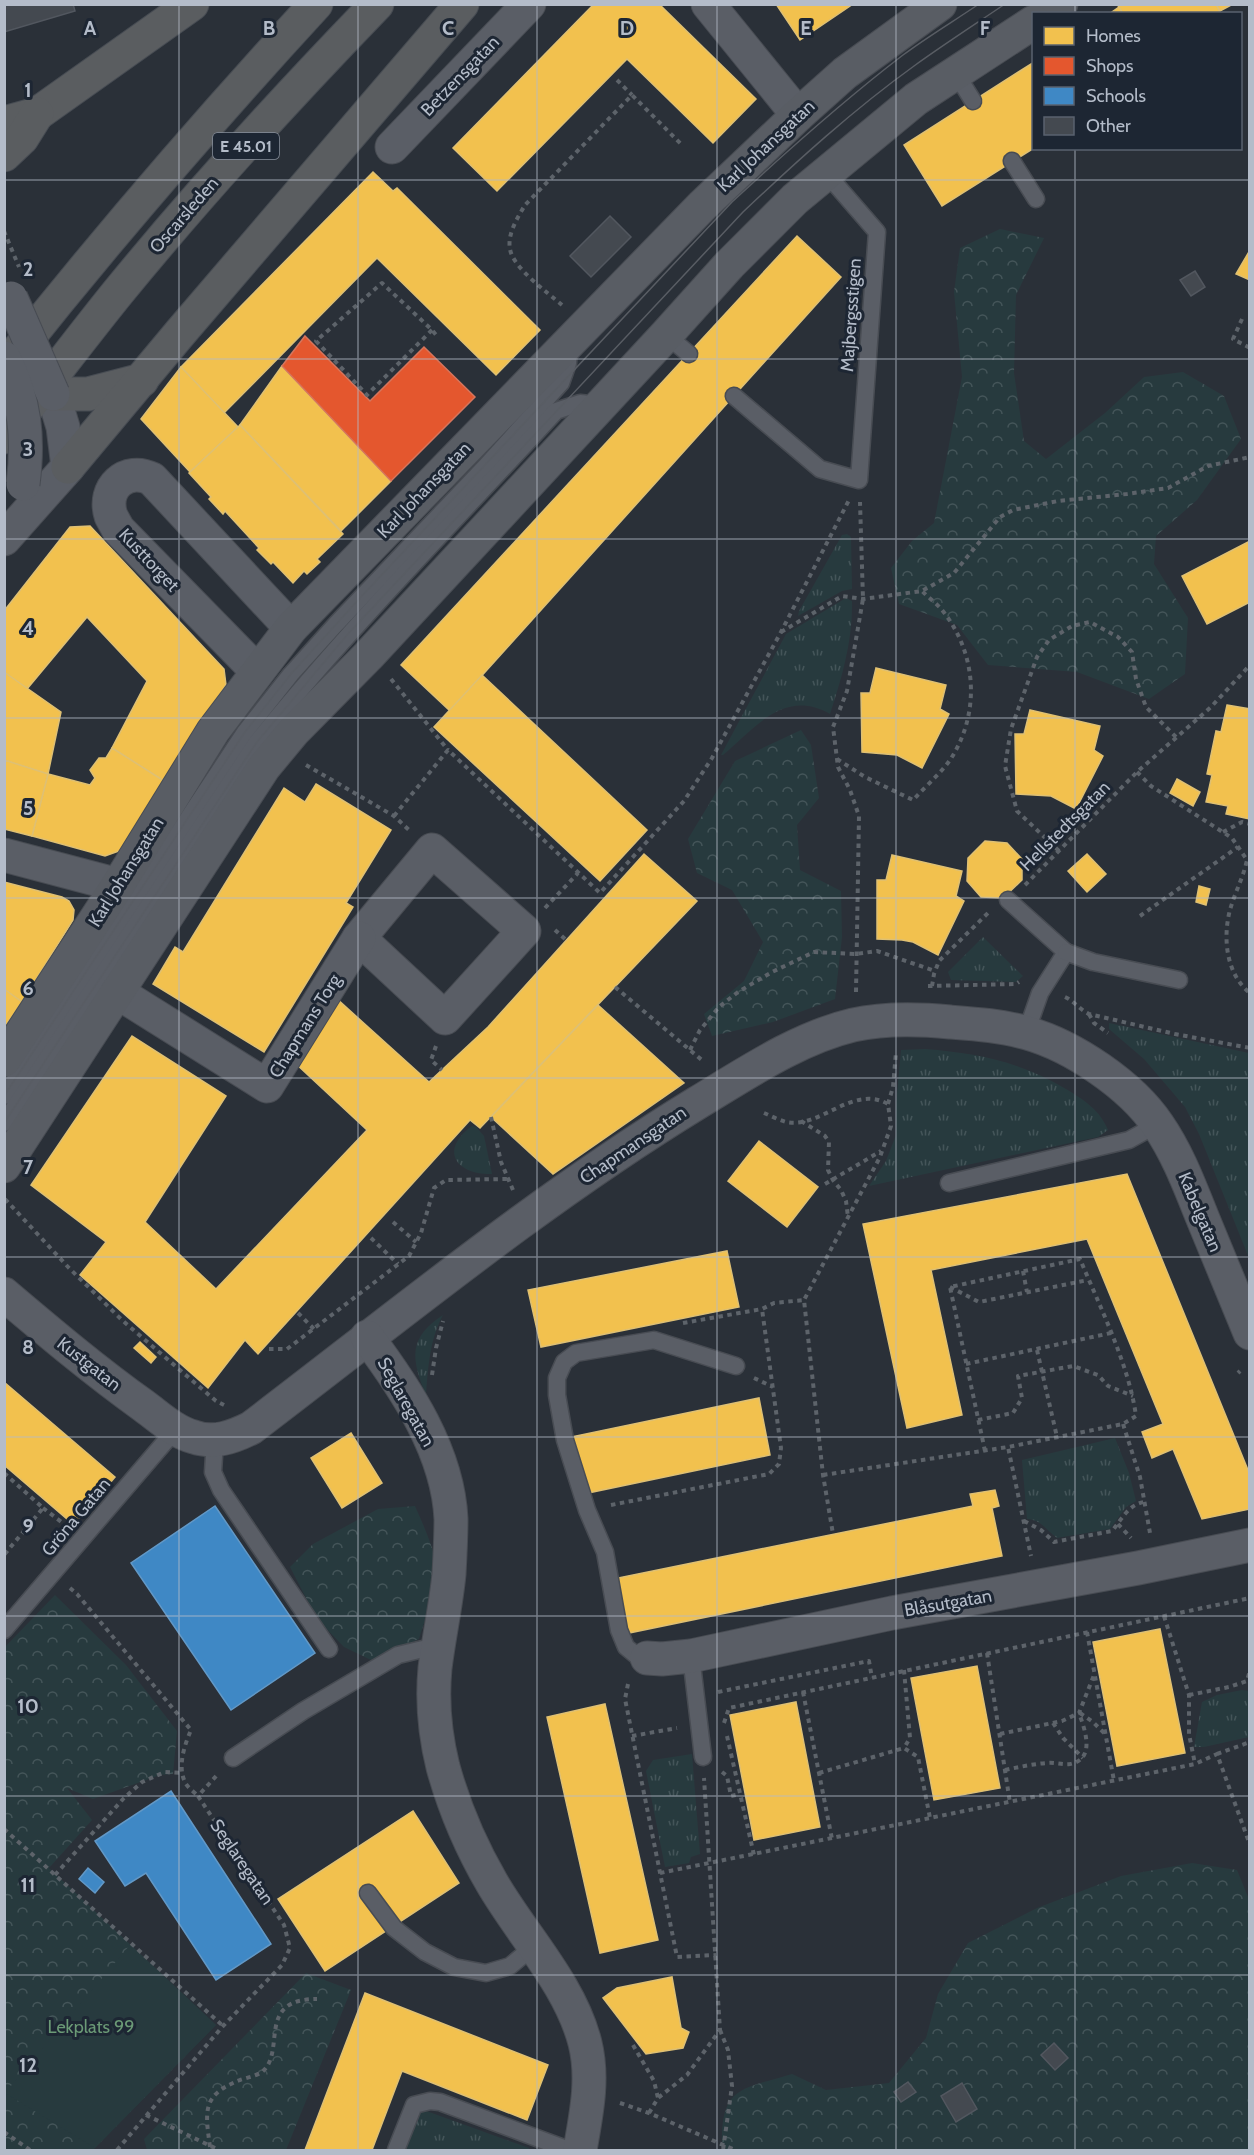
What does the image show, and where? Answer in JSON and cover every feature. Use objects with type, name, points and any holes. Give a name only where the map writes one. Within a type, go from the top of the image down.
[{"type":"highway","points":[[4,123],[37,114],[192,4]]},
{"type":"highway","name":"E 45.01","points":[[6,365],[82,269],[316,4]]},
{"type":"highway","name":"Oscarsleden","points":[[4,437],[119,291],[183,215],[377,4]]},
{"type":"highway","points":[[66,452],[142,380],[462,4]]},
{"type":"highway","points":[[4,155],[22,138],[37,114]]},
{"type":"highway","points":[[53,394],[88,394],[142,380]]},
{"type":"street","name":"Betzensgatan","points":[[392,147],[529,4]]},
{"type":"street","points":[[708,4],[798,115]]},
{"type":"street","name":"Karl Johansgatan","points":[[4,1060],[118,885],[213,731],[291,628],[702,206],[845,74],[940,4]]},
{"type":"street","points":[[4,1166],[264,767],[293,732],[368,656],[601,405],[677,344],[729,265],[795,199],[916,99],[1032,23]]},
{"type":"street","points":[[4,538],[66,452],[53,394],[12,285]]},
{"type":"street","points":[[6,365],[32,386],[53,394]]},
{"type":"street","points":[[4,538],[16,511],[23,484],[27,453],[19,396],[6,365]]},
{"type":"street","name":"Kusttorget","points":[[257,671],[118,529],[111,516],[110,504],[112,491],[119,480],[130,475],[142,474],[152,479],[291,628]]},
{"type":"street","points":[[359,938],[445,1018],[524,931],[432,850]]},
{"type":"street","name":"Chapmans Torg","points":[[117,992],[267,1086],[359,938],[432,850]]},
{"type":"street","points":[[4,855],[118,885]]},
{"type":"street","name":"Chapmansgatan","points":[[176,1429],[194,1438],[215,1440],[234,1437],[251,1428],[367,1337],[630,1144],[754,1068],[818,1037],[853,1025],[886,1020],[931,1020],[984,1025],[1026,1033],[1054,1042],[1081,1058],[1136,1099]]},
{"type":"street","name":"Kabelgatan","points":[[1136,1099],[1158,1124],[1185,1175],[1250,1333]]},
{"type":"street","name":"Kustgatan","points":[[4,1294],[105,1379],[176,1429]]},
{"type":"street","name":"Seglaregatan","points":[[367,1337],[388,1365],[427,1432],[443,1476],[451,1518],[449,1575],[435,1668],[434,1710],[443,1765],[462,1822],[492,1883],[570,2003],[585,2043],[590,2085],[580,2151]]},
{"type":"street","name":"Blåsutgatan","points":[[647,1658],[691,1656],[892,1613],[1250,1545]]},
{"type":"lane","points":[[955,72],[973,101]]},
{"type":"lane","points":[[1012,161],[1035,199]]},
{"type":"lane","name":"Majbergsstigen","points":[[825,172],[877,232],[859,480]]},
{"type":"lane","points":[[4,1096],[245,732],[291,674],[336,624],[561,383],[568,363],[569,344]]},
{"type":"lane","points":[[734,396],[820,469],[859,480]]},
{"type":"lane","points":[[4,1122],[257,742],[303,685],[556,411],[580,403],[601,405]]},
{"type":"lane","points":[[1008,900],[1066,952],[1093,962],[1179,980]]},
{"type":"lane","points":[[1026,1033],[1040,993],[1066,952]]},
{"type":"lane","points":[[949,1183],[1129,1140],[1158,1124]]},
{"type":"lane","points":[[647,1658],[637,1656],[626,1647],[619,1630],[605,1552],[587,1510],[565,1440],[557,1395],[557,1378],[564,1362],[576,1353],[654,1340],[736,1366]]},
{"type":"lane","name":"Gröna Gatan","points":[[4,1630],[176,1429]]},
{"type":"lane","points":[[215,1440],[213,1472],[221,1490],[329,1648]]},
{"type":"lane","points":[[233,1758],[303,1711],[398,1655],[423,1649],[439,1649]]},
{"type":"lane","points":[[691,1656],[703,1757]]},
{"type":"lane","points":[[368,1893],[394,1928],[425,1952],[454,1967],[486,1973],[510,1966],[534,1946]]},
{"type":"lane","points":[[396,2151],[414,2105],[430,2100],[569,2151]]},
{"type":"path","points":[[617,80],[683,146]]},
{"type":"path","points":[[564,307],[517,265],[509,249],[514,222],[525,205],[632,95]]},
{"type":"path","points":[[4,231],[12,285]]},
{"type":"path","points":[[432,330],[367,395],[316,341],[382,283],[432,330],[437,336]]},
{"type":"path","points":[[1242,319],[1233,339],[1250,348]]},
{"type":"path","points":[[781,632],[842,596],[863,599],[922,591],[954,573],[1000,517],[1012,510],[1058,501],[1168,488],[1208,466],[1250,457]]},
{"type":"path","points":[[859,480],[863,599],[847,691],[833,727],[838,767],[850,790],[859,816],[856,995],[867,994]]},
{"type":"path","points":[[386,672],[448,750],[600,892],[684,801],[712,758],[781,632],[859,480]]},
{"type":"path","points":[[837,759],[865,777],[913,800],[950,760],[966,727],[972,702],[970,668],[960,639],[942,610],[922,591]]},
{"type":"path","points":[[1059,851],[1017,811],[1005,766],[1011,729],[1037,657],[1049,640],[1071,626],[1090,622],[1118,637],[1132,652],[1136,679],[1146,707],[1176,737]]},
{"type":"path","name":"Hellstedtsgatan","points":[[931,1020],[933,985],[939,961],[990,911],[1008,900],[1137,772],[1210,707],[1250,664]]},
{"type":"path","points":[[394,816],[448,750]]},
{"type":"path","points":[[298,760],[394,816],[432,850]]},
{"type":"path","points":[[1137,772],[1151,786],[1232,838],[1248,859],[1229,915],[1227,938],[1228,956],[1235,975],[1241,987],[1250,993]]},
{"type":"path","points":[[1223,832],[1242,822],[1250,824]]},
{"type":"path","points":[[1140,916],[1238,847]]},
{"type":"path","points":[[524,931],[578,873]]},
{"type":"path","points":[[690,1050],[700,1030],[719,1007],[738,992],[772,972],[814,952],[856,954],[877,951],[935,971]]},
{"type":"path","points":[[921,987],[933,985]]},
{"type":"path","points":[[615,987],[703,1062]]},
{"type":"path","points":[[1175,1034],[1250,1048]]},
{"type":"path","points":[[833,1534],[823,1475],[804,1299],[882,1151],[891,1126],[888,1104],[893,1087],[896,1048],[903,1048]]},
{"type":"path","points":[[431,1060],[442,1070]]},
{"type":"path","points":[[764,1113],[787,1122],[801,1121],[822,1115],[855,1100],[880,1100],[888,1104]]},
{"type":"path","points":[[491,1117],[501,1162],[516,1195]]},
{"type":"path","points":[[801,1121],[825,1136],[829,1142],[828,1170],[846,1201],[848,1217]]},
{"type":"path","points":[[825,1184],[882,1151]]},
{"type":"path","points":[[269,1349],[287,1349],[409,1256],[421,1233],[434,1188],[446,1180],[507,1179]]},
{"type":"path","points":[[4,1198],[69,1268],[123,1321],[216,1401],[229,1408]]},
{"type":"path","points":[[393,1222],[416,1242]]},
{"type":"path","points":[[371,1238],[398,1264]]},
{"type":"path","points":[[823,1475],[1008,1447],[1123,1424],[1136,1416],[1134,1396],[1080,1259],[950,1287]]},
{"type":"path","points":[[1023,1271],[1028,1292]]},
{"type":"path","points":[[950,1287],[979,1302],[1088,1280]]},
{"type":"path","points":[[950,1287],[985,1451]]},
{"type":"path","points":[[654,1340],[675,1325],[762,1309],[774,1303],[804,1299]]},
{"type":"path","points":[[587,1510],[769,1474],[779,1464],[781,1448],[762,1309]]},
{"type":"path","points":[[298,1314],[315,1329]]},
{"type":"path","points":[[432,1382],[436,1348],[444,1319]]},
{"type":"path","points":[[966,1364],[1111,1333]]},
{"type":"path","points":[[1037,1350],[1057,1437]]},
{"type":"path","points":[[978,1420],[1013,1413],[1022,1398],[1018,1376],[1042,1370],[1073,1366],[1098,1375],[1108,1386],[1134,1396]]},
{"type":"path","points":[[1123,1424],[1140,1477],[1150,1536]]},
{"type":"path","points":[[1008,1447],[1032,1560]]},
{"type":"path","points":[[4,1473],[63,1523]]},
{"type":"path","points":[[1024,1521],[1041,1530],[1053,1542],[1113,1531],[1129,1509],[1137,1503],[1144,1502]]},
{"type":"path","points":[[5,1553],[43,1508]]},
{"type":"path","points":[[53,1575],[77,1594],[191,1730],[182,1756],[183,1773],[165,1772],[142,1782],[124,1798],[55,1875]]},
{"type":"path","points":[[754,1855],[724,1722],[729,1707],[1250,1598]]},
{"type":"path","points":[[1164,1616],[1189,1695],[1189,1734],[1195,1764]]},
{"type":"path","points":[[1087,1632],[1114,1781]]},
{"type":"path","points":[[987,1653],[1010,1803]]},
{"type":"path","points":[[647,1658],[628,1685],[626,1699],[677,1957],[716,1955]]},
{"type":"path","points":[[696,1696],[869,1662],[872,1677]]},
{"type":"path","points":[[819,1773],[904,1748],[910,1737],[904,1670]]},
{"type":"path","points":[[1189,1695],[1248,1682],[1250,1670]]},
{"type":"path","points":[[1005,1770],[1050,1762],[1073,1763],[1083,1758],[1087,1746],[1079,1713],[1094,1674]]},
{"type":"path","points":[[803,1692],[832,1839]]},
{"type":"path","points":[[999,1734],[1062,1721],[1079,1713]]},
{"type":"path","points":[[1079,1713],[1093,1722],[1106,1735]]},
{"type":"path","points":[[1053,1723],[1083,1758]]},
{"type":"path","points":[[632,1736],[699,1725]]},
{"type":"path","points":[[660,1874],[1195,1764],[1250,1742]]},
{"type":"path","points":[[904,1748],[918,1757],[930,1819]]},
{"type":"path","points":[[1217,1754],[1250,1845]]},
{"type":"path","points":[[703,1757],[720,2030],[728,2050],[732,2086],[730,2113],[723,2148]]},
{"type":"path","points":[[198,1796],[233,1758]]},
{"type":"path","name":"Seglaregatan","points":[[117,2151],[223,2025],[282,1965],[290,1948],[284,1925],[198,1796],[185,1782],[183,1773]]},
{"type":"path","points":[[727,1776],[731,1796],[740,1794]]},
{"type":"path","points":[[4,1829],[223,2025]]},
{"type":"path","points":[[210,2146],[207,2112],[210,2099],[223,2087],[262,2072],[270,2060],[276,2024],[282,2013],[290,2005],[302,1999],[317,1999]]},
{"type":"path","points":[[649,2113],[658,2098],[687,2075],[720,2030]]},
{"type":"path","points":[[633,2045],[654,2081],[658,2098]]},
{"type":"path","points":[[618,2103],[649,2113],[723,2148],[735,2151]]},
{"type":"path","points":[[146,2115],[219,2151]]},
{"type":"path","points":[[4,2132],[30,2151]]},
{"type":"green space","points":[[1000,229],[1044,238],[1016,295],[1014,373],[1024,441],[1046,459],[1105,413],[1144,377],[1183,372],[1224,396],[1241,439],[1197,500],[1156,536],[1154,564],[1188,618],[1185,674],[1149,699],[1077,672],[988,665],[957,625],[899,604],[891,568],[912,541],[934,523],[962,377],[954,292],[960,248]]},
{"type":"green space","points":[[847,534],[851,537],[852,589],[842,591],[798,616],[842,535]]},
{"type":"green space","points":[[846,598],[852,601],[851,630],[830,714],[814,707],[784,708],[759,723],[721,755],[786,634]]},
{"type":"green space","points":[[801,730],[811,745],[819,798],[797,825],[800,870],[841,891],[842,937],[835,999],[773,1022],[712,1036],[704,1014],[744,981],[763,942],[732,890],[697,873],[688,839],[735,761]]},
{"type":"green space","points":[[983,937],[1023,976],[1016,982],[951,980],[948,972]]},
{"type":"green space","points":[[1109,1023],[1249,1053],[1249,1258],[1199,1134],[1185,1107],[1144,1059],[1109,1029]]},
{"type":"green space","points":[[925,1049],[981,1056],[1032,1072],[1066,1089],[1085,1102],[1101,1117],[1108,1130],[1098,1137],[869,1186],[886,1161],[896,1135],[901,1050]]},
{"type":"green space","points":[[472,1126],[484,1136],[492,1174],[469,1170],[456,1160],[454,1152],[456,1144]]},
{"type":"green space","points":[[443,1315],[432,1343],[426,1395],[417,1370],[416,1350],[423,1332]]},
{"type":"green space","points":[[1115,1438],[1129,1473],[1136,1501],[1126,1507],[1110,1529],[1057,1538],[1040,1523],[1027,1519],[1022,1460]]},
{"type":"green space","points":[[415,1506],[435,1560],[435,1585],[430,1603],[419,1639],[371,1660],[344,1647],[317,1619],[290,1567],[313,1544],[378,1509]]},
{"type":"green space","name":"Lekplats 99","points":[[55,1595],[126,1665],[177,1731],[173,1774],[160,1775],[93,1799],[67,1788],[92,1820],[49,1868],[216,2025],[93,2150],[5,2150],[5,1647]]},
{"type":"green space","points":[[1242,1690],[1249,1691],[1249,1737],[1194,1747],[1202,1702],[1217,1695]]},
{"type":"green space","points":[[692,1754],[700,1854],[691,1857],[689,1863],[665,1867],[646,1771],[653,1760]]},
{"type":"green space","points":[[1192,1863],[1237,1870],[1250,1902],[1249,2150],[722,2150],[722,2129],[729,2102],[746,2088],[792,2074],[826,2090],[889,2083],[926,2038],[938,1994],[968,1943],[1037,1908],[1121,1876]]},
{"type":"green space","name":"Lekplats 99","points":[[130,1945],[216,2025],[95,2148],[5,2093]]},
{"type":"green space","points":[[306,1973],[351,1990],[286,2150],[147,2150],[144,2139]]},
{"type":"green space","points":[[418,2108],[529,2148],[528,2150],[402,2150]]},
{"type":"building: Homes","points":[[594,4],[659,4],[756,99],[713,143],[627,59],[497,191],[453,148]]},
{"type":"building: Homes","points":[[776,4],[853,4],[800,40]]},
{"type":"building: Homes","points":[[1117,4],[1216,4],[1220,12],[1122,12]]},
{"type":"building: Homes","points":[[1216,4],[1233,4],[1220,11]]},
{"type":"building: Homes","points":[[1119,7],[1122,12],[1112,12]]},
{"type":"building: Homes","points":[[1032,63],[1032,149],[942,206],[904,145]]},
{"type":"building: Homes","points":[[373,172],[393,191],[397,188],[540,330],[496,375],[377,258],[224,413],[181,367]]},
{"type":"building: Homes","points":[[797,236],[841,277],[450,711],[401,665]]},
{"type":"building: Homes","points":[[1250,250],[1250,280],[1236,274]]},
{"type":"building: Homes","points":[[282,366],[391,481],[341,531],[240,425]]},
{"type":"building: Homes","points":[[181,367],[238,427],[190,472],[141,419]]},
{"type":"building: Homes","points":[[240,425],[343,534],[317,559],[320,562],[307,574],[304,571],[293,583],[273,562],[271,564],[257,550],[259,548],[225,511],[223,514],[209,499],[211,497],[189,473]]},
{"type":"building: Homes","points":[[90,526],[224,669],[226,685],[164,781],[112,748],[147,681],[87,617],[27,689],[4,672],[4,611],[70,527]]},
{"type":"building: Homes","points":[[1250,541],[1250,602],[1207,624],[1182,576]]},
{"type":"building: Homes","points":[[876,668],[946,685],[940,709],[949,714],[922,768],[897,755],[862,752],[861,693],[870,693]]},
{"type":"building: Homes","points":[[4,672],[61,712],[48,774],[4,760]]},
{"type":"building: Homes","points":[[482,675],[647,830],[600,881],[434,727]]},
{"type":"building: Homes","points":[[1227,705],[1250,709],[1250,819],[1226,814],[1228,806],[1206,802],[1212,775],[1207,774],[1216,731],[1221,732]]},
{"type":"building: Homes","points":[[1030,710],[1100,726],[1094,750],[1103,756],[1076,809],[1051,796],[1016,794],[1015,734],[1024,734]]},
{"type":"building: Homes","points":[[112,748],[164,781],[122,850],[105,856],[32,836],[48,774],[90,785],[95,778],[90,770],[99,758],[106,758]]},
{"type":"building: Homes","points":[[4,760],[48,774],[32,836],[4,829]]},
{"type":"building: Homes","points":[[1177,779],[1200,792],[1193,806],[1170,793]]},
{"type":"building: Homes","points":[[316,784],[391,830],[346,903],[353,907],[264,1052],[153,984],[175,947],[183,952],[284,788],[305,802]]},
{"type":"building: Homes","points":[[985,841],[1007,843],[1022,859],[1022,880],[1003,898],[981,897],[967,881],[968,858]]},
{"type":"building: Homes","points":[[644,854],[697,901],[480,1128],[470,1120],[258,1354],[245,1340],[208,1388],[80,1275],[106,1242],[31,1185],[132,1036],[226,1096],[145,1222],[216,1289],[367,1130],[295,1063],[337,999],[429,1082],[488,1027]]},
{"type":"building: Homes","points":[[1087,854],[1106,874],[1087,892],[1068,871]]},
{"type":"building: Homes","points":[[892,855],[962,871],[956,896],[964,901],[938,955],[913,942],[877,939],[877,880],[886,880]]},
{"type":"building: Homes","points":[[4,882],[62,897],[69,901],[74,910],[73,920],[22,1002],[4,989]]},
{"type":"building: Homes","points":[[1199,886],[1210,889],[1206,905],[1196,902]]},
{"type":"building: Homes","points":[[4,989],[22,1002],[4,1028]]},
{"type":"building: Homes","points":[[598,1005],[684,1083],[553,1174],[491,1117]]},
{"type":"building: Homes","points":[[759,1141],[818,1187],[787,1227],[728,1181]]},
{"type":"building: Homes","points":[[1127,1174],[1250,1475],[1250,1509],[1202,1519],[1173,1449],[1152,1458],[1142,1432],[1163,1424],[1087,1239],[931,1270],[962,1415],[907,1428],[863,1224]]},
{"type":"building: Homes","points":[[727,1251],[739,1307],[541,1347],[528,1290]]},
{"type":"building: Homes","points":[[140,1342],[156,1357],[151,1363],[134,1348]]},
{"type":"building: Homes","points":[[4,1382],[115,1477],[74,1525],[4,1465]]},
{"type":"building: Homes","points":[[759,1398],[770,1455],[583,1494],[571,1437]]},
{"type":"building: Homes","points":[[351,1433],[382,1483],[342,1508],[311,1458]]},
{"type":"building: Homes","points":[[995,1490],[999,1506],[992,1508],[1002,1556],[624,1634],[613,1579],[973,1506],[970,1494]]},
{"type":"building: Homes","points":[[1160,1629],[1185,1753],[1117,1766],[1093,1642]]},
{"type":"building: Homes","points":[[977,1666],[1000,1788],[934,1800],[911,1678]]},
{"type":"building: Homes","points":[[796,1702],[820,1827],[754,1840],[730,1715]]},
{"type":"building: Homes","points":[[605,1704],[658,1940],[600,1953],[547,1717]]},
{"type":"building: Homes","points":[[413,1811],[459,1883],[325,1971],[278,1899]]},
{"type":"building: Homes","points":[[672,1977],[681,2028],[689,2032],[683,2048],[646,2054],[603,1998],[617,1988]]},
{"type":"building: Homes","points":[[365,1993],[548,2065],[527,2120],[402,2071],[372,2150],[305,2150]]},
{"type":"building: Shops","points":[[305,336],[370,401],[424,347],[475,397],[391,481],[282,366]]},
{"type":"building: Schools","points":[[215,1506],[315,1653],[231,1710],[131,1563]]},
{"type":"building: Schools","points":[[171,1791],[271,1944],[216,1980],[146,1873],[125,1886],[95,1841]]},
{"type":"building: Schools","points":[[88,1868],[104,1882],[95,1893],[79,1879]]},
{"type":"building: Other","points":[[4,4],[73,4],[75,11],[4,32]]},
{"type":"building: Other","points":[[610,216],[631,237],[591,277],[570,256]]},
{"type":"building: Other","points":[[1195,271],[1205,287],[1191,296],[1180,280]]},
{"type":"building: Other","points":[[1054,2043],[1068,2058],[1055,2070],[1041,2055]]},
{"type":"building: Other","points":[[908,2082],[916,2092],[901,2102],[894,2092]]},
{"type":"building: Other","points":[[962,2083],[977,2109],[956,2122],[941,2096]]},
{"type":"tram line","points":[[4,1096],[245,732],[291,674],[732,202],[881,72],[912,48],[979,4]]},
{"type":"tram line","points":[[4,1123],[257,742],[347,635],[743,212],[869,100],[925,58],[1005,4]]}]
